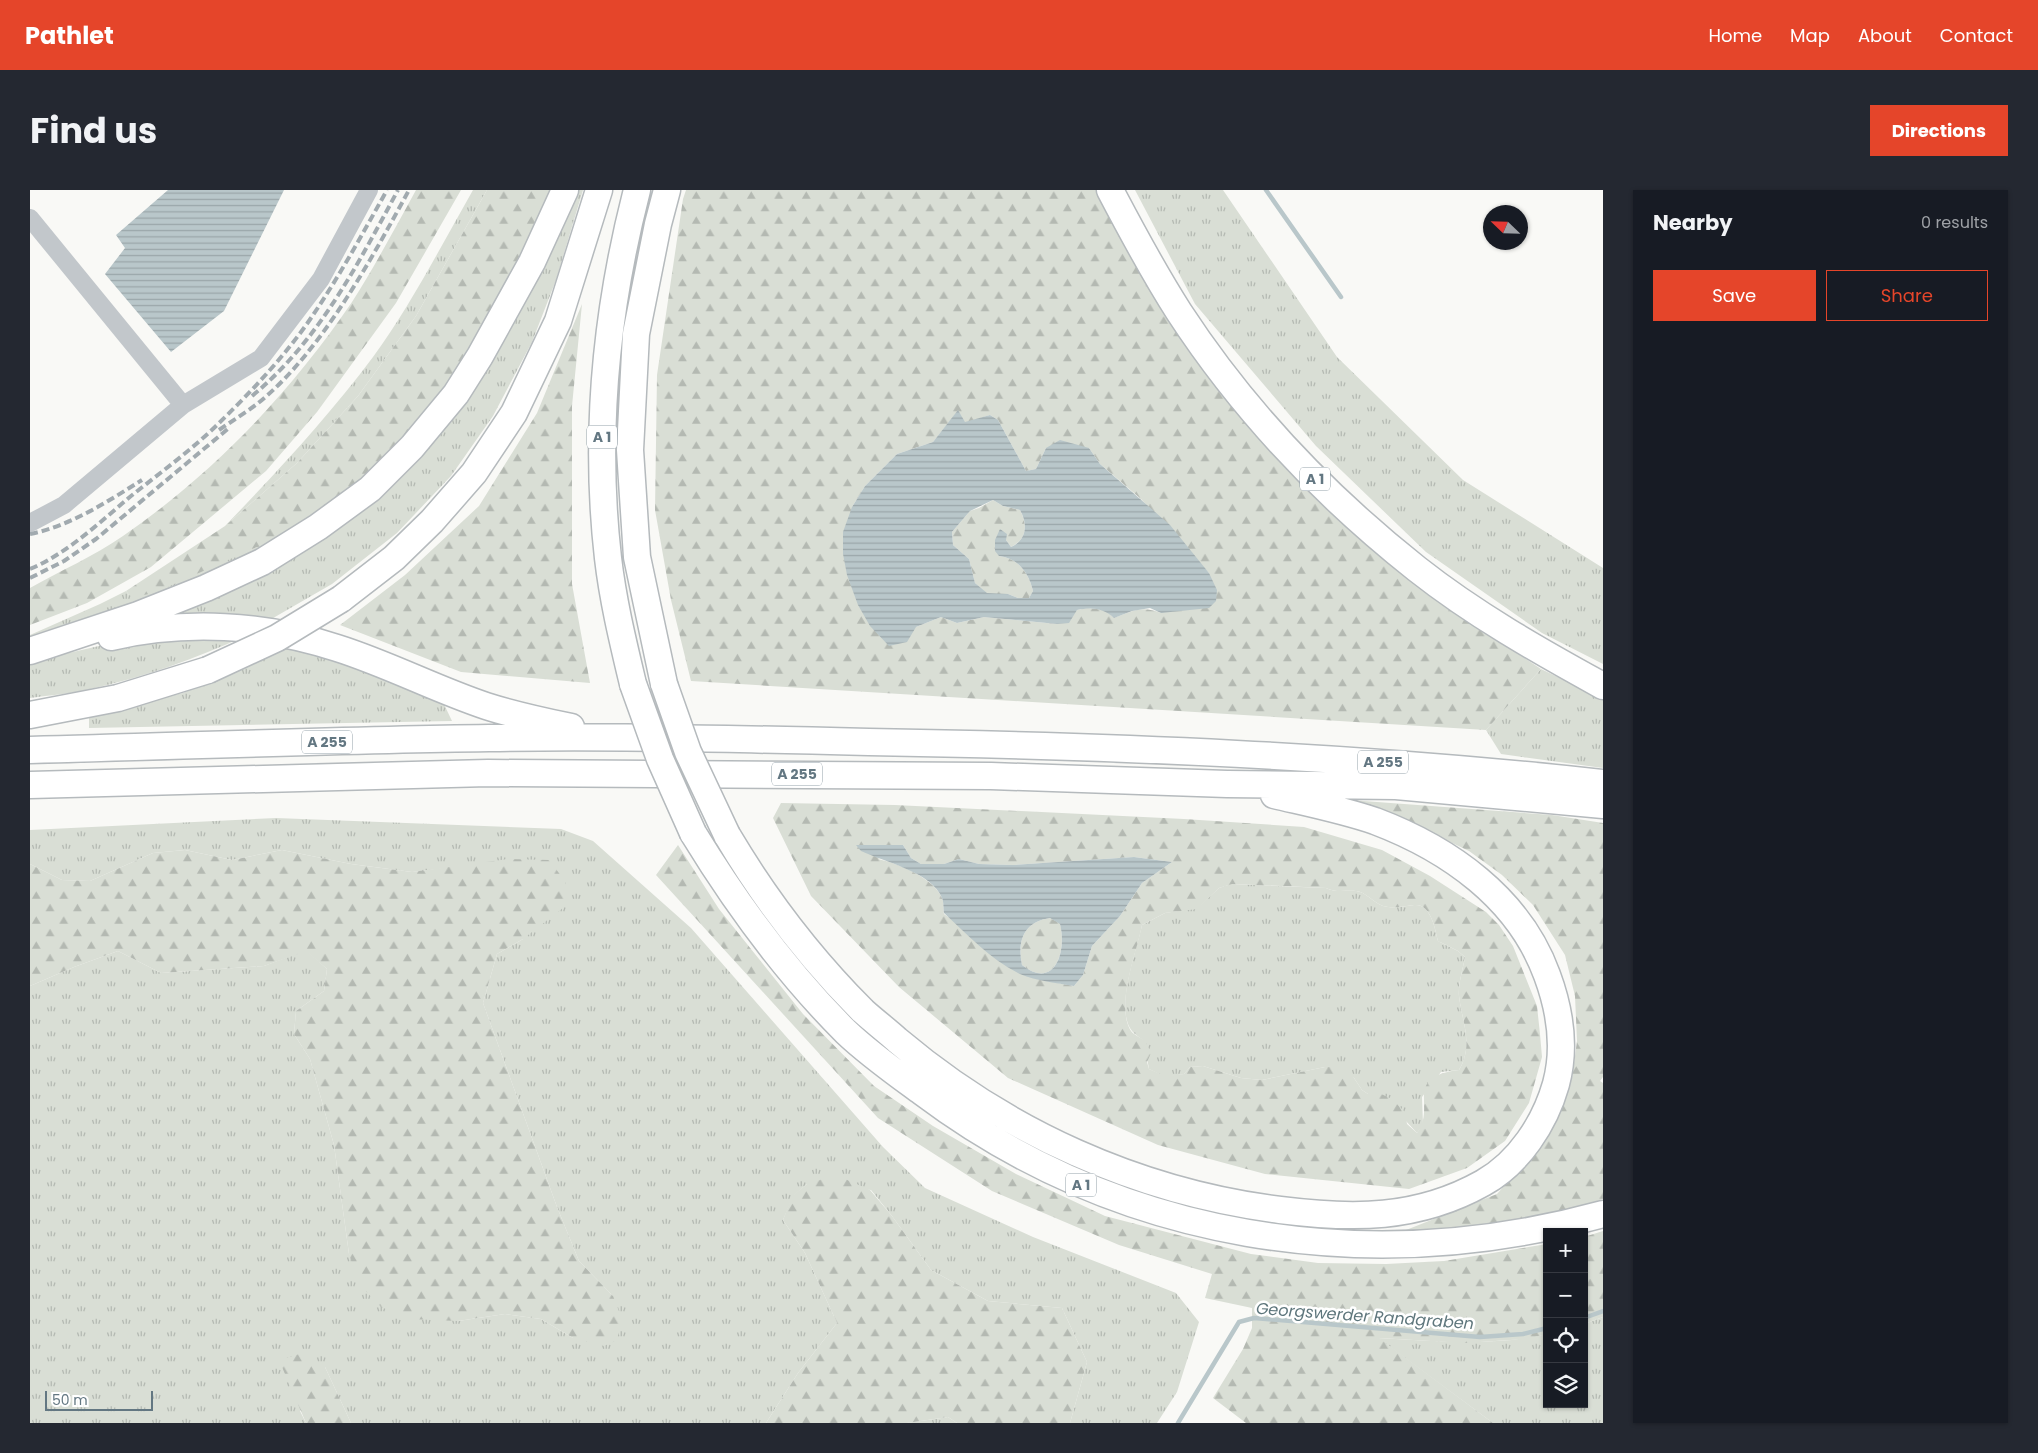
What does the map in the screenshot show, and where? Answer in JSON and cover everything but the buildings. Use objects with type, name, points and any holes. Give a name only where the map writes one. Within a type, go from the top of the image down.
[{"type":"highway","points":[[30,651],[138,615],[206,588],[262,562],[318,527],[370,489],[412,447],[456,394],[480,356],[532,262],[565,190]]},
{"type":"highway","points":[[30,715],[118,698],[208,670],[277,638],[341,599],[394,558],[432,521],[474,473],[514,413],[558,321],[599,190]]},
{"type":"highway","name":"A 1","points":[[637,190],[616,283],[608,341],[601,452],[608,559],[618,622],[634,684],[660,759],[693,833],[722,880],[766,943],[798,981],[848,1034],[943,1108],[1038,1165],[1085,1186],[1152,1210],[1254,1235],[1340,1244],[1437,1242],[1509,1234],[1573,1223],[1603,1214]]},
{"type":"highway","points":[[667,190],[658,224],[636,334],[630,450],[637,557],[664,684],[688,752],[727,835],[747,870],[817,962],[865,1012],[916,1056],[955,1085],[1012,1121],[1050,1142],[1097,1163],[1167,1186],[1259,1207],[1326,1214],[1377,1216],[1418,1210],[1485,1182],[1512,1160],[1536,1131],[1550,1103],[1560,1070],[1562,1041],[1557,1001],[1544,965],[1528,934],[1506,904],[1486,884],[1419,839],[1372,820],[1227,784]]},
{"type":"highway","name":"A 1","points":[[1110,190],[1138,245],[1180,313],[1237,391],[1298,462],[1359,520],[1418,570],[1478,612],[1548,656],[1603,686]]},
{"type":"highway","points":[[30,655],[126,634],[161,629],[198,627],[239,628],[275,633],[337,648],[510,713],[623,738]]},
{"type":"highway","name":"A 255","points":[[30,750],[490,738],[623,738],[989,744],[1162,750],[1397,763],[1603,782]]},
{"type":"highway","name":"A 255","points":[[30,785],[488,773],[991,776],[1227,784],[1396,786],[1603,806]]},
{"type":"lane","points":[[30,523],[64,504],[184,405],[261,358],[321,280],[369,190]]},
{"type":"lane","points":[[30,218],[184,405]]},
{"type":"green space","points":[[416,190],[461,190],[396,303],[317,412],[266,471],[151,567],[87,603],[30,625],[30,588],[89,557],[123,536],[156,512],[219,459],[276,400],[328,336],[352,302]]},
{"type":"green space","points":[[473,190],[487,190],[416,316],[358,396],[297,463],[225,526],[302,444],[373,357],[413,296]]},
{"type":"green space","points":[[487,190],[554,190],[483,331],[446,388],[401,444],[363,480],[271,546],[257,547],[154,593],[133,597],[129,595],[126,591],[225,526],[297,463],[358,396],[416,316]]},
{"type":"green space","points":[[571,190],[583,190],[556,280],[532,342],[493,416],[451,476],[397,533],[332,584],[268,621],[142,622],[263,570]]},
{"type":"green space","points":[[686,190],[1098,190],[1125,248],[1169,319],[1243,418],[1325,508],[1429,595],[1541,669],[1486,730],[691,681],[671,600],[655,510],[657,375],[683,199]],"holes":[[[958,411],[965,423],[990,415],[998,420],[1026,471],[1036,469],[1046,448],[1089,448],[1100,464],[1141,499],[1209,573],[1161,613],[1143,609],[1114,618],[1106,610],[1087,608],[1077,610],[1057,624],[984,617],[957,623],[941,617],[916,627],[852,507],[865,486],[897,454],[933,442]]]},
{"type":"green space","points":[[1135,190],[1223,190],[1337,357],[1463,480],[1603,568],[1603,664],[1542,633],[1426,552],[1316,446],[1195,304]]},
{"type":"green space","points":[[582,304],[572,406],[572,584],[590,683],[461,672],[340,625],[405,575],[479,506],[537,413]]},
{"type":"green space","points":[[993,500],[1003,506],[1020,510],[1023,516],[1025,526],[1023,536],[1011,547],[1006,540],[999,556],[1012,560],[1022,568],[1029,578],[1033,591],[1029,598],[1018,598],[1008,594],[987,594],[975,583],[969,559],[953,545],[952,532],[970,511]]},
{"type":"green space","points":[[271,546],[215,575],[30,643],[30,635],[126,591],[129,595],[257,547]]},
{"type":"green space","points":[[245,636],[188,660],[130,679],[83,691],[30,698],[30,662],[116,642]]},
{"type":"green space","points":[[291,644],[442,700],[452,721],[89,728],[89,714],[183,693]]},
{"type":"green space","points":[[1541,669],[1603,699],[1603,768],[1501,754],[1486,730]]},
{"type":"green space","points":[[1350,800],[1552,815],[1603,823],[1603,1077],[1600,1081],[1603,1083],[1603,1199],[1565,1212],[1476,1228],[1401,1232],[1497,1194],[1547,1137],[1572,1078],[1577,1041],[1575,996],[1565,955],[1533,905],[1502,875],[1469,851],[1385,811]]},
{"type":"green space","points":[[781,803],[895,805],[1184,819],[1304,827],[1382,850],[1430,876],[1486,912],[1499,925],[1513,946],[1537,1006],[1540,1034],[1542,1057],[1529,1103],[1505,1141],[1467,1168],[1409,1189],[1265,1174],[1158,1145],[1008,1078],[899,987],[811,896],[773,818]],"holes":[[[903,845],[911,858],[921,864],[944,864],[959,859],[979,864],[1013,865],[1134,857],[1172,862],[1142,883],[1120,916],[1092,946],[1083,975],[1074,986],[1037,979],[944,914],[942,898],[931,884],[914,872],[878,859]],[[1232,884],[1356,891],[1387,907],[1420,905],[1428,912],[1434,924],[1438,941],[1458,951],[1465,957],[1459,996],[1466,1033],[1466,1052],[1459,1070],[1431,1079],[1426,1086],[1424,1113],[1417,1133],[1407,1124],[1405,1112],[1392,1099],[1381,1094],[1368,1094],[1362,1090],[1354,1078],[1340,1067],[1325,1067],[1262,1080],[1241,1078],[1203,1066],[1190,1067],[1184,1074],[1165,1076],[1149,1069],[1147,1062],[1151,1053],[1144,1040],[1131,1031],[1125,1008],[1129,979],[1142,925],[1165,913],[1197,909],[1219,888]]]},
{"type":"green space","points":[[276,818],[561,829],[593,841],[691,928],[883,1147],[925,1188],[1033,1237],[1176,1293],[1199,1322],[1177,1392],[1157,1423],[1070,1423],[1087,1362],[1062,1308],[988,1301],[931,1270],[871,1190],[807,1184],[793,1196],[783,1220],[805,1253],[837,1323],[798,1373],[766,1423],[351,1423],[325,1367],[300,1411],[306,1423],[30,1423],[30,986],[118,951],[161,973],[264,966],[306,950],[327,969],[324,991],[296,1011],[294,1034],[310,1059],[334,1145],[349,1254],[458,1321],[505,1314],[541,1319],[573,1338],[613,1296],[579,1261],[557,1207],[483,1003],[497,954],[523,939],[457,867],[412,872],[351,864],[282,850],[232,860],[185,850],[153,853],[90,881],[62,880],[30,864],[30,830]]},
{"type":"green space","points":[[678,845],[719,909],[803,1014],[874,1086],[933,1126],[1016,1174],[1105,1216],[1251,1254],[1318,1263],[1386,1264],[1444,1261],[1543,1245],[1543,1335],[1527,1339],[1465,1343],[1379,1338],[1493,1423],[1246,1423],[1213,1398],[1243,1349],[1252,1328],[1252,1308],[1205,1298],[1212,1274],[1119,1245],[992,1191],[878,1118],[656,875]]},
{"type":"green space","points":[[185,850],[232,860],[282,850],[351,864],[412,872],[508,859],[549,860],[565,881],[568,904],[523,939],[497,954],[483,1003],[557,1207],[579,1261],[613,1296],[622,1319],[617,1340],[604,1346],[573,1338],[541,1319],[505,1314],[458,1321],[410,1319],[381,1307],[362,1287],[349,1254],[334,1145],[310,1059],[294,1034],[296,1011],[324,991],[327,969],[306,951],[264,966],[161,973],[118,951],[30,986],[30,864],[62,880],[90,881],[153,853]]},
{"type":"green space","points":[[1231,884],[1356,891],[1387,907],[1420,905],[1428,912],[1434,924],[1438,941],[1458,951],[1465,957],[1459,996],[1466,1033],[1466,1052],[1459,1070],[1441,1072],[1422,1097],[1423,1125],[1417,1133],[1381,1094],[1368,1094],[1362,1090],[1354,1078],[1325,1067],[1262,1080],[1241,1078],[1203,1066],[1190,1067],[1184,1074],[1165,1077],[1149,1069],[1144,1041],[1132,1031],[1127,1021],[1125,1009],[1128,979],[1142,925],[1165,913],[1197,908],[1219,888]]},
{"type":"green space","points":[[1050,918],[1060,923],[1062,945],[1060,955],[1050,971],[1043,973],[1033,972],[1022,965],[1022,940],[1028,928],[1041,920]]},
{"type":"green space","points":[[836,1175],[870,1190],[892,1216],[931,1270],[988,1301],[1062,1308],[1087,1362],[1070,1423],[957,1423],[948,1417],[907,1423],[766,1423],[798,1373],[837,1323],[805,1253],[783,1220],[792,1196],[807,1184]]},
{"type":"green space","points":[[1603,1231],[1603,1317],[1588,1323],[1588,1273],[1588,1236]]},
{"type":"green space","points":[[1603,1317],[1603,1423],[1493,1423],[1378,1338],[1484,1342],[1505,1341],[1543,1335],[1543,1408],[1588,1408],[1588,1323]]},
{"type":"green space","points":[[306,1352],[325,1367],[351,1423],[306,1423],[279,1360]]},
{"type":"green space","points":[[948,1417],[957,1423],[907,1423]]},
{"type":"shaded area","points":[[168,190],[284,190],[224,311],[171,352],[105,274],[125,248],[116,235]]},
{"type":"shaded area","points":[[958,410],[965,422],[990,415],[998,420],[1026,471],[1036,469],[1046,448],[1060,440],[1089,448],[1100,464],[1170,525],[1209,573],[1217,590],[1216,601],[1209,608],[1161,613],[1150,608],[1132,611],[1114,618],[1101,610],[1082,609],[1077,610],[1069,623],[1057,624],[984,617],[957,623],[941,617],[916,627],[907,642],[889,646],[870,626],[858,605],[847,575],[843,554],[843,532],[852,507],[865,486],[897,454],[933,442]],"holes":[[[993,500],[1003,506],[1020,510],[1025,526],[1023,536],[1011,547],[1006,540],[1007,534],[1000,529],[995,540],[995,551],[999,556],[1012,560],[1022,568],[1029,578],[1033,591],[1029,598],[987,593],[975,583],[969,559],[953,545],[952,532],[970,511]]]},
{"type":"shaded area","points":[[856,845],[903,845],[911,858],[921,864],[944,864],[959,859],[979,864],[1013,865],[1134,857],[1172,862],[1142,883],[1120,916],[1092,946],[1083,975],[1074,986],[1020,974],[999,962],[944,913],[942,898],[937,889],[928,881],[906,869],[861,851]],"holes":[[[1050,918],[1060,924],[1062,935],[1060,956],[1050,971],[1043,973],[1033,972],[1022,965],[1022,940],[1028,928],[1041,920]]]},
{"type":"waterway","points":[[1266,190],[1341,297]]},
{"type":"waterway","name":"Georgswerder Randgraben","points":[[1588,1317],[1603,1311]]},
{"type":"waterway","name":"Georgswerder Randgraben","points":[[1178,1423],[1239,1322],[1254,1318],[1480,1337],[1523,1334],[1543,1329]]},
{"type":"railway","points":[[30,569],[70,546],[175,462],[216,426],[254,387],[290,346],[311,318],[341,271],[387,190]]},
{"type":"railway","points":[[252,396],[276,375],[317,327],[368,246],[398,190]]},
{"type":"railway","points":[[219,430],[257,404],[280,383],[323,333],[361,275],[409,190]]},
{"type":"railway","points":[[30,578],[64,561],[96,539],[229,428]]},
{"type":"railway","points":[[30,534],[74,519],[102,505],[142,480]]}]
